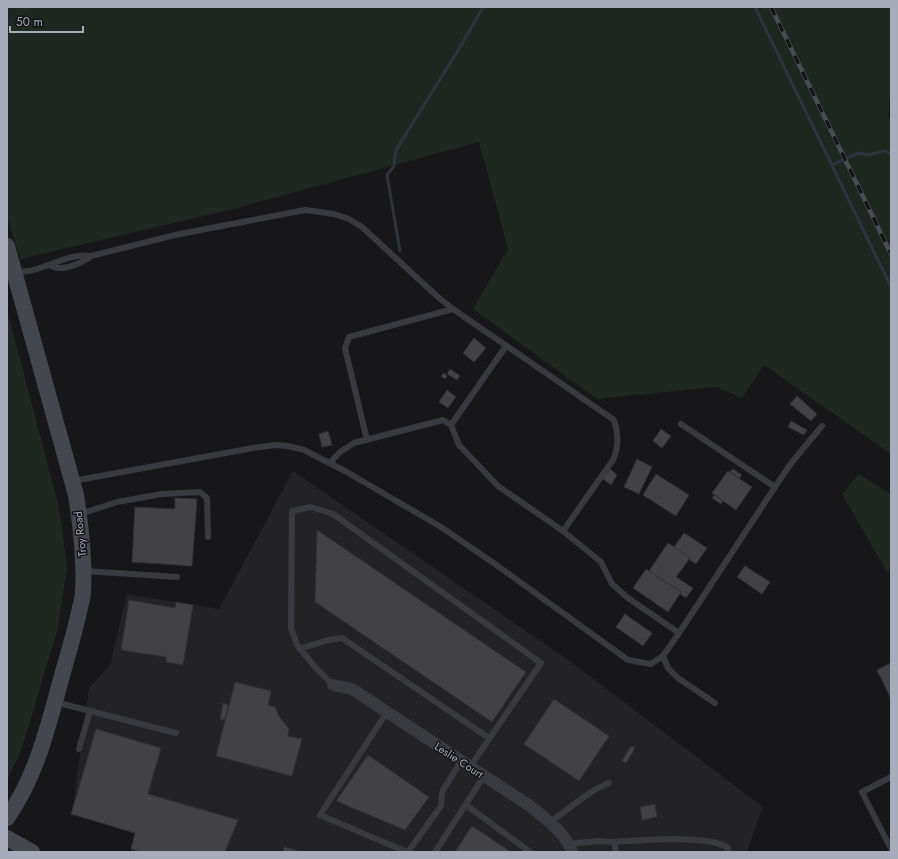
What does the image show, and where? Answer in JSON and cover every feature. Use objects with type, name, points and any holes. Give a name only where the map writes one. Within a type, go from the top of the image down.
[{"type":"street","name":"Troy Road","points":[[7,246],[72,481],[79,514],[84,556],[83,593],[55,702],[37,761],[25,787],[7,818]]},
{"type":"street","name":"Leslie Court","points":[[333,685],[352,689],[530,806],[550,822],[570,848]]},
{"type":"street","points":[[7,838],[32,852]]},
{"type":"lane","points":[[14,272],[29,271],[49,265],[58,268],[78,264],[91,256],[174,236],[305,210],[349,219],[362,227],[439,298],[453,309],[614,420],[617,428],[618,448],[613,460],[562,530]]},
{"type":"lane","points":[[367,440],[345,348],[349,337],[453,309]]},
{"type":"lane","points":[[451,425],[506,346]]},
{"type":"lane","points":[[330,463],[340,452],[354,444],[443,420],[451,425],[459,445],[498,486],[562,530],[601,562],[612,584],[628,598],[679,633]]},
{"type":"lane","points":[[681,424],[776,487]]},
{"type":"lane","points":[[72,481],[275,445],[288,446],[304,450],[330,463],[441,527],[628,660],[651,664],[663,656],[792,462],[822,426]]},
{"type":"lane","points":[[79,514],[117,502],[162,494],[200,492],[207,498],[208,537]]},
{"type":"lane","points":[[333,685],[300,649],[291,628],[292,511],[311,507],[333,514],[541,663],[489,738],[442,792],[441,806],[407,852],[320,815],[387,712]]},
{"type":"lane","points":[[83,571],[177,577]]},
{"type":"lane","points":[[300,649],[328,640],[342,638],[489,738]]},
{"type":"lane","points":[[663,656],[668,668],[678,678],[715,703]]},
{"type":"lane","points":[[55,702],[176,733]]},
{"type":"lane","points":[[79,749],[90,711]]},
{"type":"lane","points":[[435,852],[484,776]]},
{"type":"lane","points":[[891,777],[862,792],[891,849]]},
{"type":"lane","points":[[550,822],[596,788],[609,783]]},
{"type":"lane","points":[[466,805],[530,852]]},
{"type":"lane","points":[[570,848],[598,841],[614,842],[644,839],[707,840],[724,845],[728,848],[728,852]]},
{"type":"lane","points":[[614,842],[616,852]]},
{"type":"shaded area","points":[[7,7],[891,7],[891,82],[888,117],[891,121],[891,454],[764,365],[742,398],[716,387],[597,399],[473,309],[508,249],[479,142],[229,210],[24,258],[21,261],[7,216]]},
{"type":"shaded area","points":[[7,310],[59,507],[67,566],[58,628],[22,748],[7,781]]},
{"type":"shaded area","points":[[293,471],[571,662],[763,807],[747,852],[143,852],[137,834],[72,814],[89,688],[110,665],[127,594],[219,609]]},
{"type":"shaded area","points":[[859,474],[891,494],[891,568],[887,572],[842,494]]},
{"type":"building","points":[[474,338],[486,348],[474,362],[463,353]]},
{"type":"building","points":[[450,369],[460,376],[457,380],[447,374]]},
{"type":"building","points":[[444,373],[447,376],[445,379],[441,376]]},
{"type":"building","points":[[447,390],[456,397],[448,408],[439,402]]},
{"type":"building","points":[[797,396],[817,414],[811,421],[790,404]]},
{"type":"building","points":[[791,421],[807,430],[804,435],[788,427]]},
{"type":"building","points":[[661,429],[671,436],[662,448],[653,441]]},
{"type":"building","points":[[328,431],[332,445],[322,447],[319,434]]},
{"type":"building","points":[[637,459],[652,467],[639,494],[624,487]]},
{"type":"building","points":[[610,469],[617,475],[611,485],[603,479]]},
{"type":"building","points":[[733,469],[742,475],[739,478],[730,472]]},
{"type":"building","points":[[728,471],[752,487],[736,510],[712,493]]},
{"type":"building","points":[[656,474],[689,495],[676,516],[643,495]]},
{"type":"building","points":[[715,495],[723,501],[721,504],[712,498]]},
{"type":"building","points":[[175,498],[197,499],[192,566],[132,562],[135,507],[175,509]]},
{"type":"building","points":[[317,530],[526,672],[492,722],[315,602]]},
{"type":"building","points":[[684,533],[707,548],[696,564],[674,547]]},
{"type":"building","points":[[668,543],[690,558],[676,577],[693,588],[686,598],[680,594],[681,592],[649,571]]},
{"type":"building","points":[[745,566],[770,582],[762,594],[737,577]]},
{"type":"building","points":[[646,569],[681,592],[668,612],[633,588]]},
{"type":"building","points":[[129,600],[175,608],[176,602],[193,605],[183,665],[166,662],[166,657],[121,650]]},
{"type":"building","points":[[625,614],[652,633],[643,646],[616,627]]},
{"type":"building","points":[[891,663],[891,699],[877,670]]},
{"type":"building","points":[[235,682],[271,691],[268,705],[275,707],[280,718],[289,729],[288,736],[302,739],[292,776],[216,756]]},
{"type":"building","points":[[554,699],[609,736],[579,781],[524,744]]},
{"type":"building","points":[[223,703],[228,705],[225,720],[220,719]]},
{"type":"building","points":[[96,729],[161,748],[148,794],[238,820],[225,852],[142,852],[131,849],[135,833],[71,814]]},
{"type":"building","points":[[631,746],[635,748],[626,763],[622,761]]},
{"type":"building","points":[[368,755],[429,797],[405,830],[336,801]]},
{"type":"building","points":[[655,804],[657,817],[642,820],[640,807]]},
{"type":"building","points":[[472,826],[511,852],[455,852]]},
{"type":"building","points":[[284,847],[302,852],[283,852]]},
{"type":"waterway","points":[[400,251],[387,175],[394,166],[396,150],[483,7]]},
{"type":"waterway","points":[[755,7],[891,287]]},
{"type":"waterway","points":[[832,165],[859,153],[868,155],[885,151],[891,154]]},
{"type":"railway","points":[[771,7],[891,254]]}]
